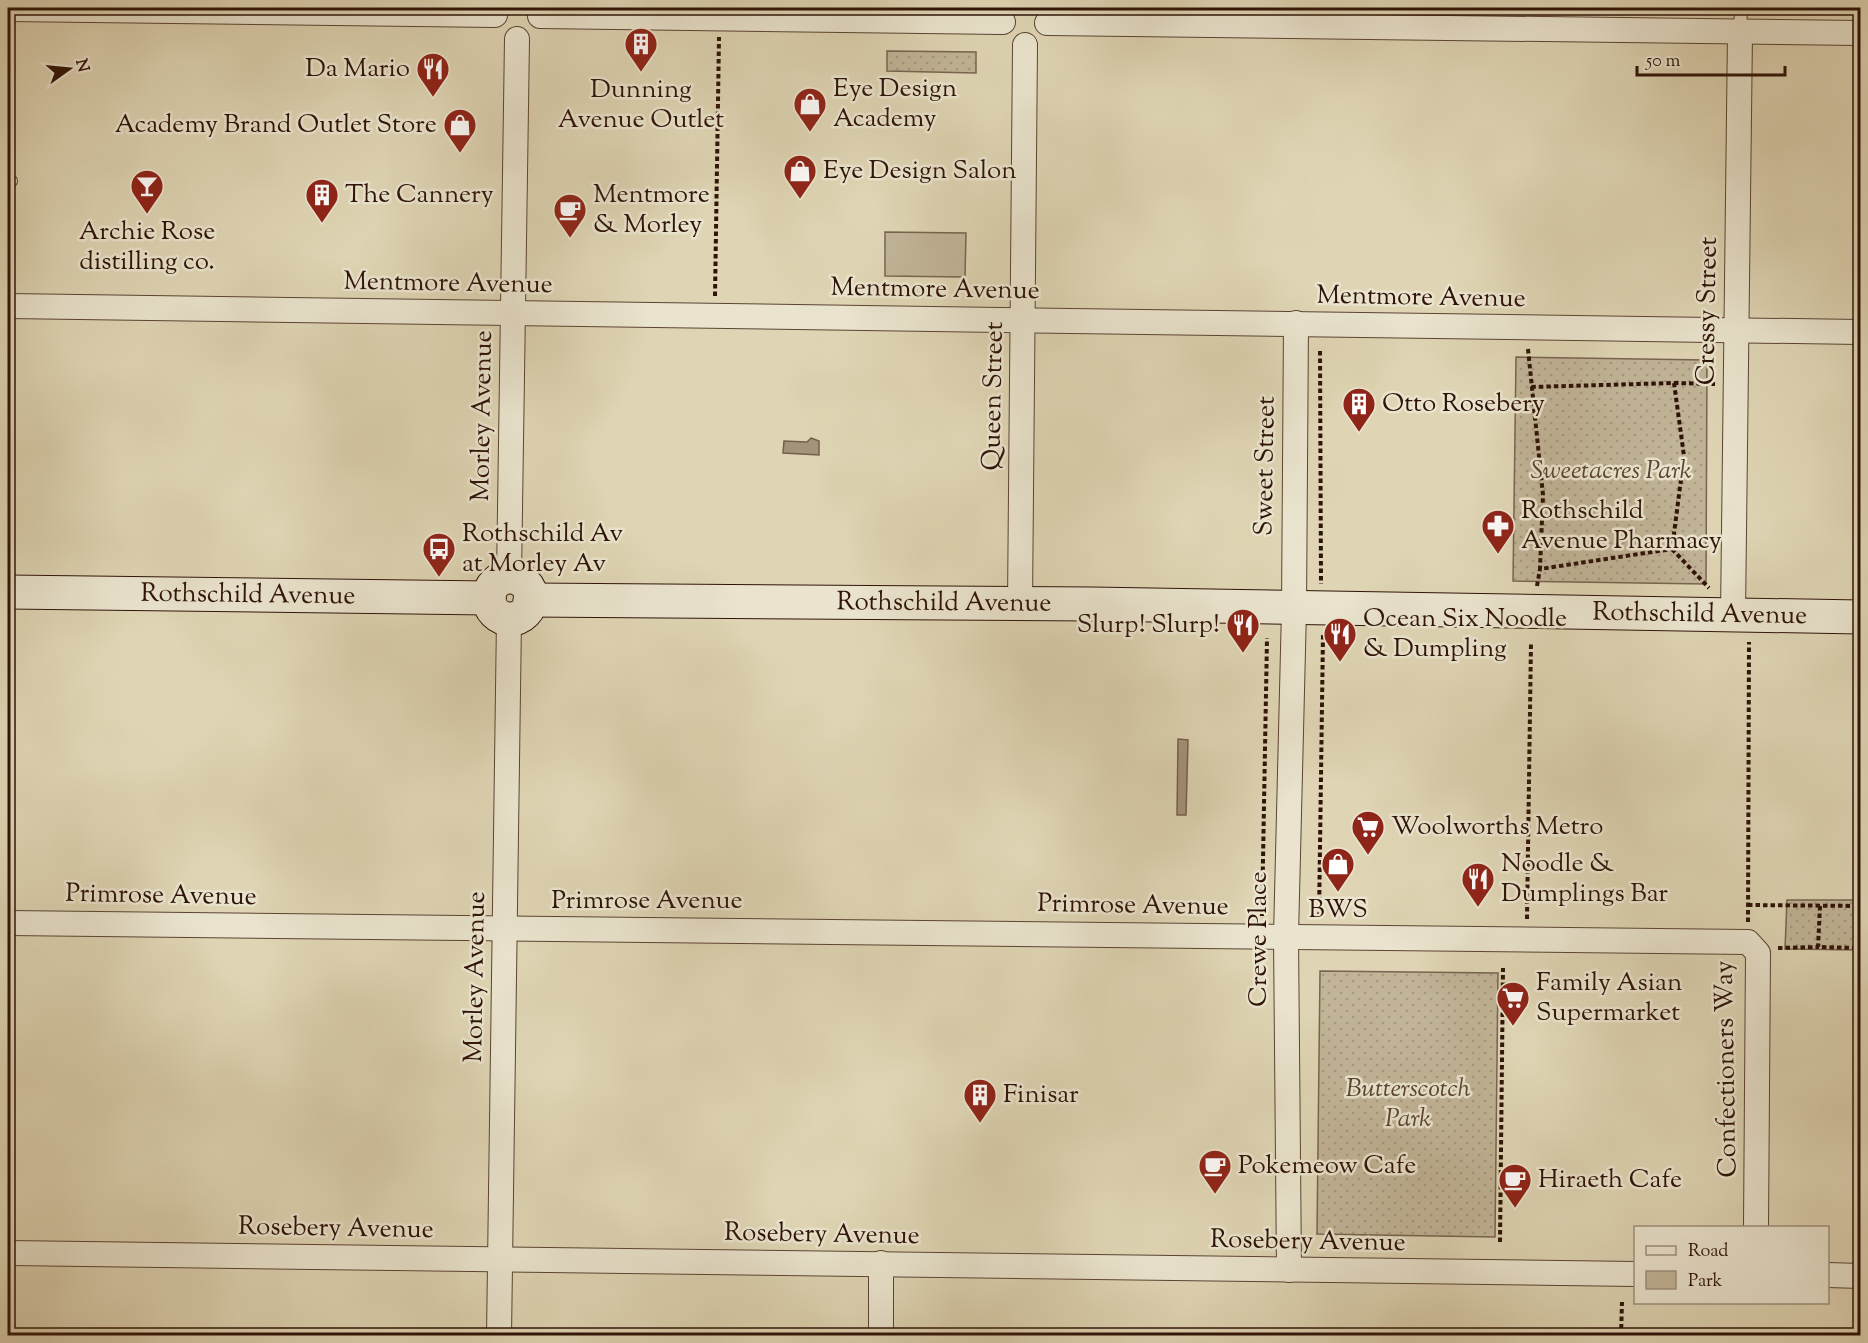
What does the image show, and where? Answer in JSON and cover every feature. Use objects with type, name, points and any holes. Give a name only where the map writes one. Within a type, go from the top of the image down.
[{"type":"street","points":[[8,9],[496,11],[501,32],[517,39],[531,35],[540,23],[540,12],[719,18],[1006,15],[1009,38],[1025,45],[1032,44],[1043,36],[1044,15],[1860,33]]},
{"type":"street","name":"Cressy Street","points":[[1740,32],[1736,384],[1741,628]]},
{"type":"street","name":"Morley Avenue","points":[[499,1335],[517,39]]},
{"type":"street","name":"Queen Street","points":[[1020,604],[1025,45]]},
{"type":"street","name":"Mentmore Avenue","points":[[8,306],[1860,332]]},
{"type":"street","name":"Sweet Street","points":[[1294,609],[1296,323]]},
{"type":"street","name":"Rothschild Avenue","points":[[8,592],[1294,609],[1741,628],[1860,617]]},
{"type":"street","name":"Crewe Place","points":[[1289,1270],[1286,936],[1294,609]]},
{"type":"street","name":"Primrose Avenue","points":[[8,923],[1286,936]]},
{"type":"street","name":"Confectioners Way","points":[[1286,936],[1748,942],[1758,953],[1756,1226]]},
{"type":"street","name":"Rosebery Avenue","points":[[8,1253],[1634,1274]]},
{"type":"street","points":[[881,1335],[882,1263]]},
{"type":"street","points":[[1829,1275],[1860,1276]]},
{"type":"lane","name":"Cressy Street","points":[[1740,32],[1741,8]]},
{"type":"path","points":[[715,315],[719,18]]},
{"type":"path","points":[[1526,328],[1530,387],[1544,495],[1537,587]]},
{"type":"path","points":[[1320,351],[1321,589]]},
{"type":"path","points":[[1530,387],[1674,383],[1736,384]]},
{"type":"path","points":[[1672,549],[1684,456],[1674,383]]},
{"type":"path","points":[[1540,569],[1672,549]]},
{"type":"path","points":[[1672,549],[1710,589]]},
{"type":"path","points":[[1741,628],[1748,926]]},
{"type":"path","points":[[1262,920],[1267,638]]},
{"type":"path","points":[[1318,936],[1323,639]]},
{"type":"path","points":[[1527,923],[1531,642]]},
{"type":"path","points":[[1748,904],[1860,906]]},
{"type":"path","points":[[1818,947],[1820,906]]},
{"type":"path","points":[[1778,948],[1860,948]]},
{"type":"path","points":[[1500,1242],[1503,969]]},
{"type":"path","points":[[1621,1335],[1622,1302]]},
{"type":"green space","points":[[887,51],[976,52],[976,73],[887,71]]},
{"type":"green space","points":[[885,232],[966,233],[965,277],[885,276]]},
{"type":"green space","name":"Sweetacres Park","points":[[1516,357],[1707,360],[1706,584],[1513,581]]},
{"type":"green space","points":[[1787,900],[1860,900],[1860,950],[1785,949]]},
{"type":"green space","name":"Butterscotch Park","points":[[1320,971],[1498,973],[1495,1237],[1317,1234]]},
{"type":"shaded area","points":[[811,438],[819,441],[819,455],[783,453],[784,441],[807,442]]},
{"type":"shaded area","points":[[1178,739],[1188,740],[1186,815],[1177,815]]},
{"type":"place","name":"Dunning Avenue Outlet","points":[[641,73]]},
{"type":"place","name":"Da Mario","points":[[433,98]]},
{"type":"place","name":"Eye Design Academy","points":[[810,133]]},
{"type":"place","name":"Academy Brand Outlet Store","points":[[460,154]]},
{"type":"place","name":"Eye Design Salon","points":[[800,200]]},
{"type":"place","name":"Archie Rose distilling co.","points":[[147,215]]},
{"type":"place","name":"The Cannery","points":[[322,224]]},
{"type":"place","name":"Mentmore & Morley","points":[[570,239]]},
{"type":"place","name":"Otto Rosebery","points":[[1359,433]]},
{"type":"place","name":"Rothschild Avenue Pharmacy","points":[[1498,555]]},
{"type":"place","name":"Rothschild Av at Morley Av","points":[[439,578]]},
{"type":"place","name":"Slurp! Slurp!","points":[[1243,654]]},
{"type":"place","name":"Ocean Six Noodle & Dumpling","points":[[1340,663]]},
{"type":"place","name":"Woolworths Metro","points":[[1368,856]]},
{"type":"place","name":"BWS","points":[[1338,893]]},
{"type":"place","name":"Noodle & Dumplings Bar","points":[[1478,908]]},
{"type":"place","name":"Family Asian Supermarket","points":[[1513,1027]]},
{"type":"place","name":"Finisar","points":[[980,1124]]},
{"type":"place","name":"Pokemeow Cafe","points":[[1215,1195]]},
{"type":"place","name":"Hiraeth Cafe","points":[[1515,1209]]}]
